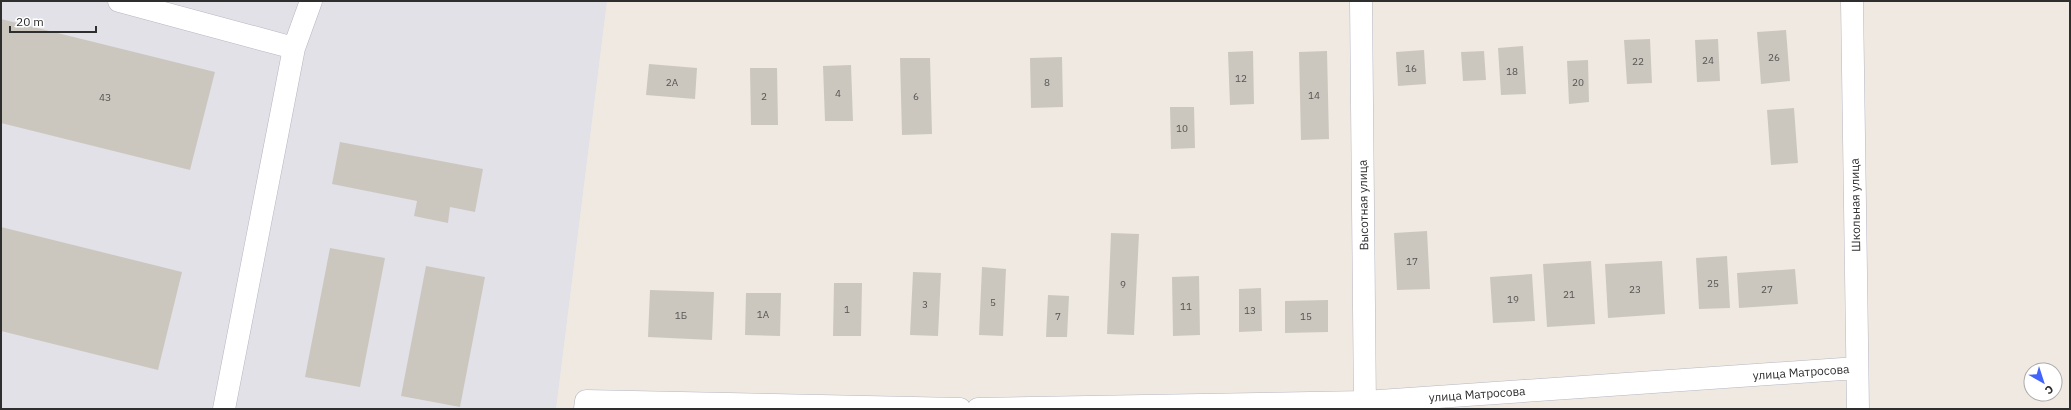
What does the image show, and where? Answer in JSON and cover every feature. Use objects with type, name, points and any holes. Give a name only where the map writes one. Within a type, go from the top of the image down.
[{"type":"street","points":[[119,1],[294,48]]},
{"type":"street","points":[[224,409],[294,48],[310,1]]},
{"type":"street","name":"Высотная улица","points":[[1361,1],[1365,405]]},
{"type":"street","name":"Школьная улица","points":[[1852,1],[1858,409]]},
{"type":"street","name":"улица Матросова","points":[[978,409],[1365,405],[1857,368]]},
{"type":"street","points":[[586,405],[960,409]]},
{"type":"shaded area","points":[[1,1],[607,1],[556,409],[1,409]]},
{"type":"building","points":[[1,19],[215,72],[190,170],[1,123]]},
{"type":"building","points":[[1786,30],[1790,81],[1761,84],[1757,32]]},
{"type":"building","points":[[1650,39],[1652,83],[1627,84],[1624,40]]},
{"type":"building","points":[[1718,39],[1720,81],[1697,82],[1695,40]]},
{"type":"building","points":[[1523,46],[1526,94],[1501,95],[1498,48]]},
{"type":"building","points":[[1424,50],[1426,84],[1398,86],[1396,52]]},
{"type":"building","points":[[1253,51],[1254,104],[1230,105],[1228,52]]},
{"type":"building","points":[[1327,51],[1329,139],[1301,140],[1299,52]]},
{"type":"building","points":[[1484,51],[1486,80],[1463,81],[1461,52]]},
{"type":"building","points":[[1062,57],[1063,107],[1031,108],[1030,58]]},
{"type":"building","points":[[900,58],[930,58],[932,134],[902,135]]},
{"type":"building","points":[[1588,60],[1589,102],[1569,104],[1567,61]]},
{"type":"building","points":[[649,64],[697,68],[695,99],[646,95]]},
{"type":"building","points":[[851,65],[853,121],[825,121],[823,66]]},
{"type":"building","points":[[750,68],[777,68],[778,125],[751,125]]},
{"type":"building","points":[[1170,107],[1194,107],[1195,148],[1171,149]]},
{"type":"building","points":[[1794,108],[1798,163],[1771,165],[1767,110]]},
{"type":"building","points":[[340,142],[483,169],[475,212],[450,207],[448,223],[414,216],[417,201],[332,184]]},
{"type":"building","points":[[1,227],[182,272],[158,370],[1,331]]},
{"type":"building","points":[[1427,231],[1430,289],[1397,290],[1394,233]]},
{"type":"building","points":[[1111,233],[1139,234],[1134,335],[1107,334]]},
{"type":"building","points":[[330,248],[385,258],[360,387],[305,377]]},
{"type":"building","points":[[1727,256],[1730,308],[1699,309],[1696,258]]},
{"type":"building","points":[[1591,261],[1595,324],[1547,327],[1543,264]]},
{"type":"building","points":[[1662,261],[1665,314],[1608,318],[1605,264]]},
{"type":"building","points":[[426,266],[485,277],[460,407],[401,396]]},
{"type":"building","points":[[982,267],[1006,269],[1003,336],[979,335]]},
{"type":"building","points":[[1795,269],[1798,304],[1739,308],[1737,273]]},
{"type":"building","points":[[913,272],[941,273],[938,336],[910,335]]},
{"type":"building","points":[[1532,274],[1535,321],[1493,323],[1490,277]]},
{"type":"building","points":[[1199,276],[1200,335],[1173,336],[1172,277]]},
{"type":"building","points":[[834,283],[862,283],[861,336],[833,336]]},
{"type":"building","points":[[1261,288],[1262,331],[1239,332],[1239,289]]},
{"type":"building","points":[[650,290],[714,292],[712,340],[648,337]]},
{"type":"building","points":[[746,293],[781,293],[780,336],[745,335]]},
{"type":"building","points":[[1048,295],[1069,296],[1067,337],[1046,337]]},
{"type":"building","points":[[1328,300],[1328,332],[1285,333],[1285,301]]}]
